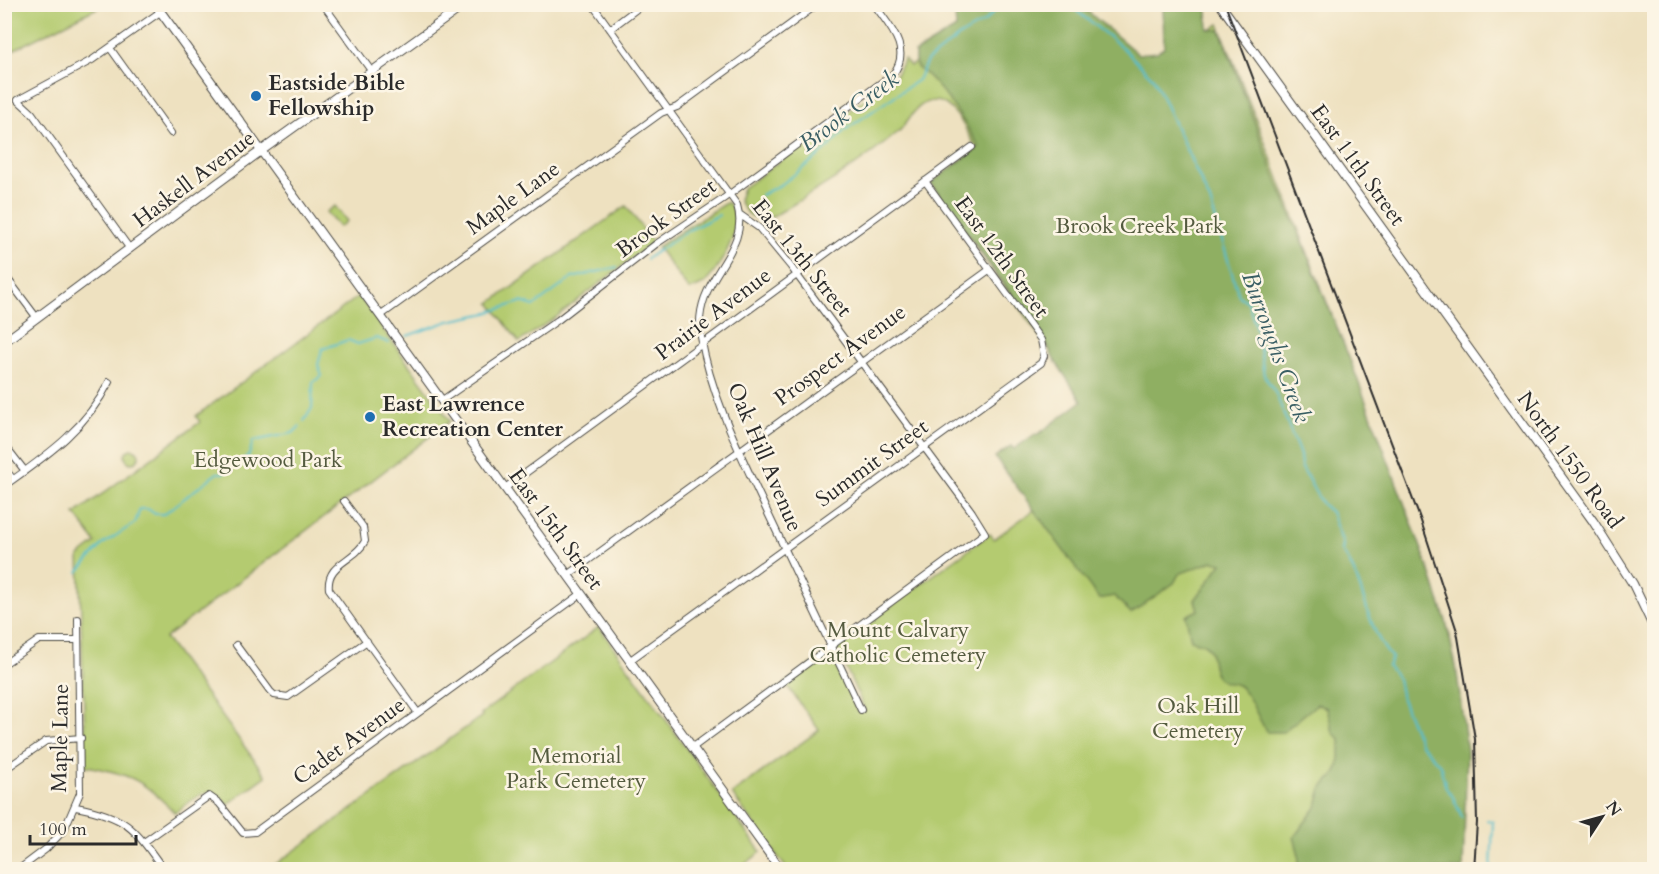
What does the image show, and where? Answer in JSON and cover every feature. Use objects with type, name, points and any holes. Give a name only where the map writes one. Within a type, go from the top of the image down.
[{"type":"main road","name":"Haskell Avenue","points":[[4,342],[261,151],[466,4]]},
{"type":"main road","name":"East 11th Street","points":[[1220,4],[1468,347]]},
{"type":"main road","name":"East 15th Street","points":[[157,8],[781,870]]},
{"type":"main road","name":"North 1550 Road","points":[[1468,347],[1606,540],[1633,584],[1654,628]]},
{"type":"street","points":[[323,4],[372,72]]},
{"type":"street","name":"East 13th Street","points":[[592,4],[729,195],[739,214],[759,228],[797,274],[972,512],[985,533],[831,646]]},
{"type":"street","points":[[610,29],[643,4]]},
{"type":"street","name":"Maple Lane","points":[[380,316],[668,111],[677,107],[818,4]]},
{"type":"street","name":"Brook Street","points":[[441,401],[558,320],[641,255],[729,195],[893,74],[902,55],[898,40],[873,4]]},
{"type":"street","points":[[129,249],[32,113],[18,100],[110,48],[157,8]]},
{"type":"street","points":[[110,48],[171,133]]},
{"type":"street","name":"Prairie Avenue","points":[[505,488],[972,147]]},
{"type":"street","name":"East 12th Street","points":[[925,181],[1041,340],[1044,356]]},
{"type":"street","name":"Oak Hill Avenue","points":[[739,214],[740,226],[735,243],[705,292],[701,303],[700,326],[703,344],[720,402],[739,451],[861,710]]},
{"type":"street","name":"Prospect Avenue","points":[[568,575],[860,361],[989,270]]},
{"type":"street","points":[[4,274],[37,318]]},
{"type":"street","name":"Summit Street","points":[[629,661],[1037,367],[1044,356]]},
{"type":"street","points":[[4,486],[76,431],[94,409],[109,382]]},
{"type":"street","points":[[4,444],[25,471]]},
{"type":"street","points":[[4,468],[13,479]]},
{"type":"street","points":[[344,501],[363,527],[365,541],[360,550],[332,572],[329,578],[329,589],[418,712]]},
{"type":"street","name":"Cadet Avenue","points":[[144,842],[208,796],[219,802],[238,829],[249,834],[255,832],[581,594]]},
{"type":"street","name":"Maple Lane","points":[[18,870],[56,840],[76,807],[81,779],[78,619]]},
{"type":"street","points":[[4,664],[39,640],[78,640]]},
{"type":"street","points":[[236,645],[274,695],[288,697],[367,641]]},
{"type":"street","points":[[692,748],[831,646]]},
{"type":"street","points":[[4,770],[46,741],[81,738]]},
{"type":"street","points":[[76,807],[112,815],[130,826],[164,870]]},
{"type":"green space","points":[[5,4],[103,4],[103,5],[5,54]]},
{"type":"green space","name":"Brook Creek Park","points":[[977,4],[1080,5],[1138,54],[1157,52],[1164,47],[1163,5],[1203,5],[1207,12],[1208,29],[1220,30],[1270,164],[1351,362],[1429,569],[1446,621],[1456,666],[1467,751],[1463,869],[1298,869],[1299,855],[1294,837],[1317,806],[1322,788],[1336,773],[1340,759],[1340,739],[1333,733],[1327,708],[1317,704],[1283,732],[1267,732],[1242,688],[1221,681],[1214,671],[1208,647],[1191,640],[1186,616],[1198,610],[1195,600],[1222,563],[1213,561],[1179,574],[1174,583],[1131,613],[1114,596],[1099,599],[995,457],[1011,446],[1014,449],[1035,434],[1037,435],[1082,401],[1053,358],[1046,341],[931,183],[979,147],[950,101],[917,67],[915,53],[956,28],[955,14]]},
{"type":"green space","points":[[994,5],[1147,78],[1219,24],[1369,411],[1435,589],[1450,636],[1457,706],[1370,869],[787,869],[732,794],[819,730],[785,683],[825,655],[832,656],[858,711],[864,708],[836,646],[990,534],[994,539],[1035,509],[1001,461],[1085,400],[931,184],[976,148],[960,119],[942,102],[928,102],[917,108],[897,133],[868,156],[774,216],[762,219],[753,217],[739,200],[743,188],[894,78],[904,59],[910,66]]},
{"type":"green space","points":[[727,202],[733,210],[735,220],[730,243],[719,265],[706,282],[689,290],[657,247]]},
{"type":"green space","points":[[335,206],[347,221],[339,227],[326,212]]},
{"type":"green space","points":[[626,206],[653,242],[555,318],[519,342],[490,303]]},
{"type":"green space","name":"Edgewood Park","points":[[359,296],[450,421],[165,638],[266,776],[227,805],[214,794],[207,793],[201,794],[175,813],[154,793],[135,780],[114,772],[86,766],[79,556],[96,543],[75,514],[200,422],[196,416]]},
{"type":"green space","points":[[132,449],[137,451],[139,456],[137,461],[132,463],[127,461],[125,456],[127,451]]},
{"type":"green space","name":"Memorial Park Cemetery","points":[[599,627],[761,852],[737,870],[269,869],[482,716],[481,714]]},
{"type":"waterway","name":"Burroughs Creek","points":[[4,13],[14,9],[15,4]]},
{"type":"waterway","name":"Brook Creek","points":[[761,195],[782,184],[825,151],[845,130],[918,80],[927,61],[961,35],[984,22],[996,10],[1008,4]]},
{"type":"waterway","name":"Burroughs Creek","points":[[1068,4],[1123,48],[1154,79],[1210,201],[1239,296],[1248,302],[1258,335],[1264,375],[1276,394],[1300,455],[1301,466],[1322,504],[1331,512],[1343,544],[1342,551],[1356,577],[1376,633],[1392,658],[1388,666],[1398,679],[1402,699],[1420,743],[1440,765],[1446,788],[1462,817]]},
{"type":"waterway","name":"Brook Creek","points":[[646,259],[687,231],[719,215]]},
{"type":"waterway","name":"Brook Creek","points":[[407,336],[449,321],[487,313],[521,302],[534,306],[572,278],[617,267]]},
{"type":"waterway","name":"Brook Creek","points":[[304,421],[312,408],[313,382],[322,376],[318,365],[322,349],[348,340],[358,344],[377,338],[389,343]]},
{"type":"waterway","name":"Brook Creek","points":[[78,572],[103,544],[135,523],[140,509],[148,509],[155,514],[164,514],[217,473],[223,473],[249,455],[253,441],[293,433],[300,426]]},
{"type":"waterway","name":"Burroughs Creek","points":[[1487,820],[1493,822],[1491,870]]},
{"type":"railway","points":[[1225,4],[1421,521],[1457,631],[1475,739],[1477,822],[1474,870]]},
{"type":"place","name":"Eastside Bible Fellowship","points":[[256,96]]},
{"type":"place","name":"East Lawrence Recreation Center","points":[[370,417]]},
{"type":"park label","name":"Mount Calvary Catholic Cemetery","points":[[898,642]]},
{"type":"park label","name":"Oak Hill Cemetery","points":[[1198,718]]}]
